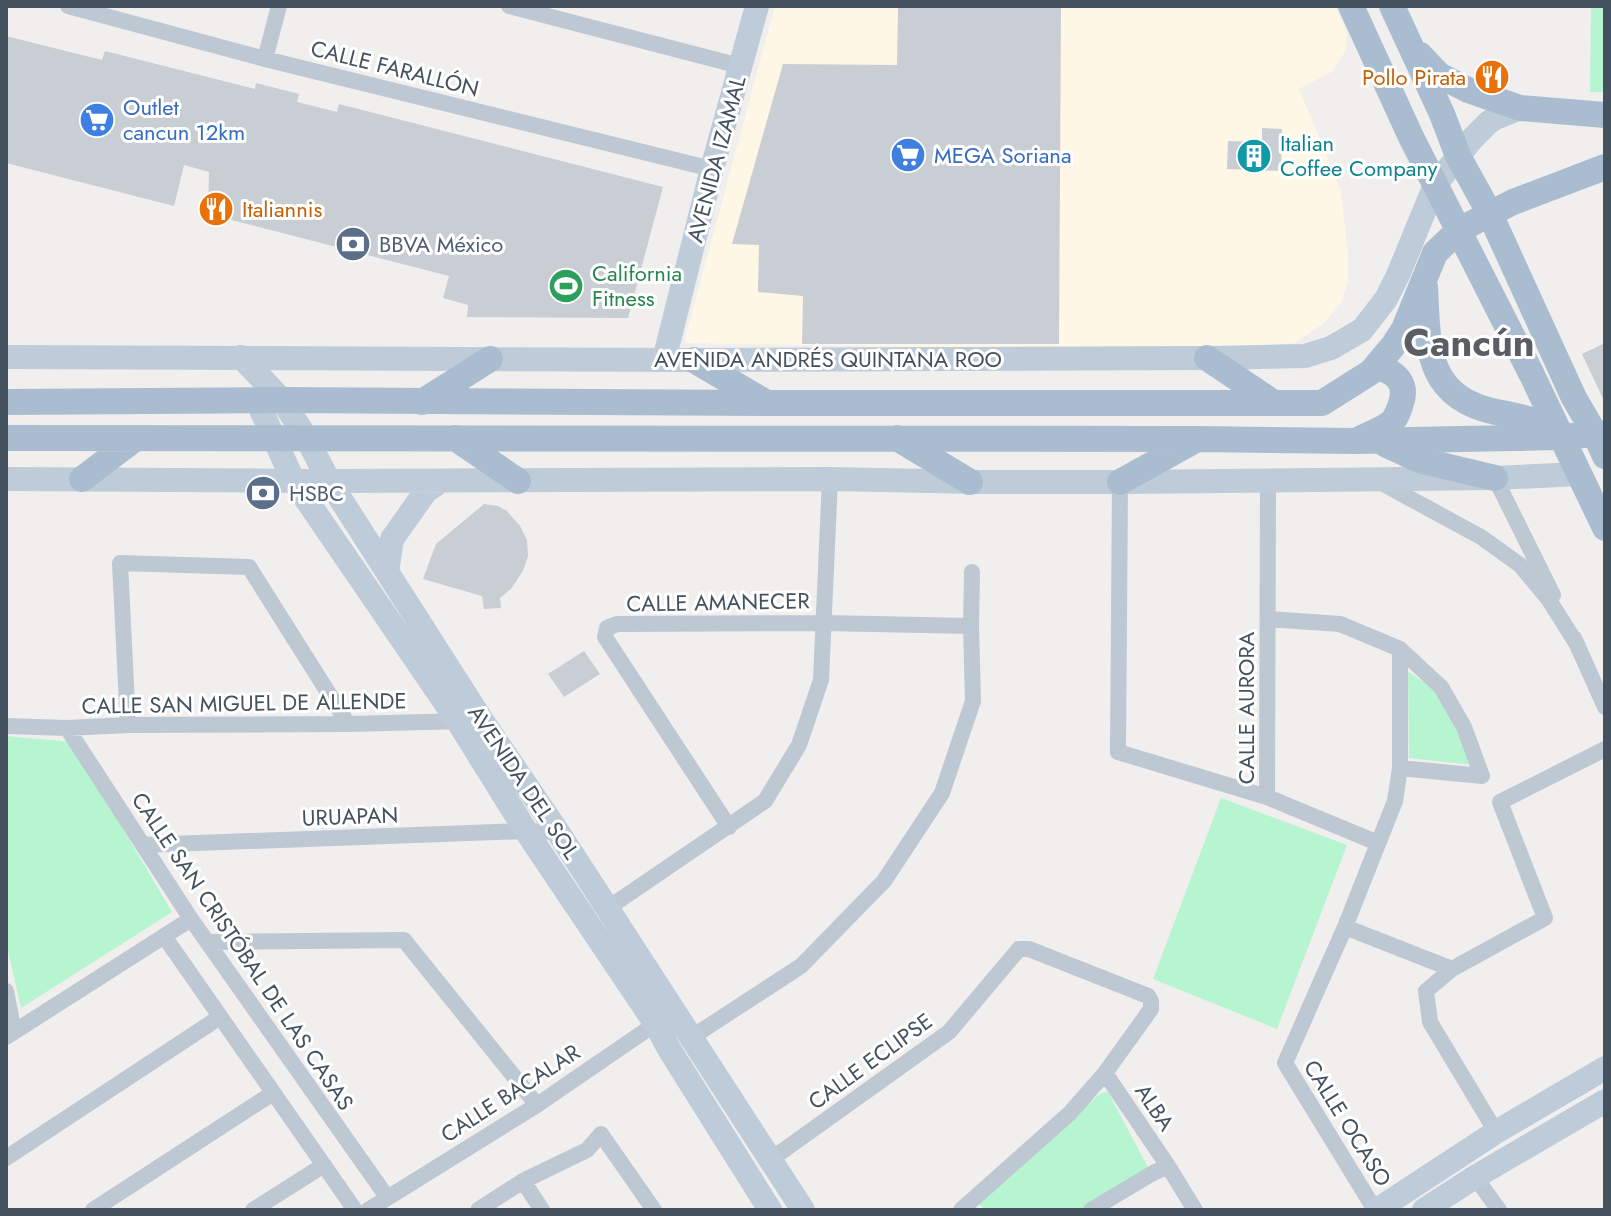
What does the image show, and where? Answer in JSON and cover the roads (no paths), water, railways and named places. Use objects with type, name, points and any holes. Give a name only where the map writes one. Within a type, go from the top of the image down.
[{"type":"main road","points":[[1351,6],[1411,137],[1562,437]]},
{"type":"main road","points":[[1392,6],[1458,156],[1490,214],[1574,398],[1602,441]]},
{"type":"main road","points":[[1409,44],[1439,75],[1468,90],[1520,108],[1605,115]]},
{"type":"main road","name":"AVENIDA ANDRÉS QUINTANA ROO","points":[[6,402],[1322,403],[1376,367],[1393,346],[1404,329],[1435,253],[1459,230],[1513,202],[1605,167]]},
{"type":"main road","points":[[1425,279],[1430,354],[1446,386],[1473,407],[1531,420],[1562,437],[1593,472],[1605,528]]},
{"type":"main road","points":[[1207,358],[1274,403]]},
{"type":"main road","points":[[421,402],[490,359]]},
{"type":"main road","points":[[694,360],[768,403]]},
{"type":"main road","points":[[1367,441],[1392,421],[1403,398],[1402,384],[1396,375],[1376,367]]},
{"type":"main road","points":[[6,387],[33,402]]},
{"type":"main road","points":[[6,438],[1367,441],[1562,437],[1602,441]]},
{"type":"main road","points":[[82,479],[136,438]]},
{"type":"main road","points":[[455,438],[518,481]]},
{"type":"main road","points":[[897,438],[970,482]]},
{"type":"main road","points":[[1120,482],[1197,439]]},
{"type":"main road","points":[[1367,441],[1419,460],[1495,478]]},
{"type":"street","name":"CALLE FARALLÓN","points":[[68,6],[265,59],[712,169]]},
{"type":"street","points":[[265,59],[279,6]]},
{"type":"street","points":[[509,6],[740,66]]},
{"type":"street","name":"AVENIDA IZAMAL","points":[[664,360],[757,6]]},
{"type":"street","name":"AVENIDA ANDRÉS QUINTANA ROO","points":[[6,357],[694,360],[1305,356],[1331,348],[1362,330],[1386,299],[1435,185],[1488,123],[1520,108]]},
{"type":"street","name":"AVENIDA DEL SOL","points":[[241,357],[269,401],[307,439],[329,481],[483,722],[608,908],[665,1017],[669,1049],[770,1210]]},
{"type":"street","name":"AVENIDA DEL SOL","points":[[269,401],[274,439],[293,480],[318,519],[457,720],[526,831],[665,1017],[692,1037],[803,1210]]},
{"type":"street","points":[[6,479],[1120,482],[1495,478],[1593,472]]},
{"type":"street","points":[[1495,478],[1605,707]]},
{"type":"street","points":[[608,908],[765,801],[799,745],[821,680],[830,479]]},
{"type":"street","points":[[248,480],[287,497],[318,519]]},
{"type":"street","points":[[1377,480],[1481,537],[1520,565],[1549,600],[1578,646]]},
{"type":"street","points":[[387,572],[392,539],[426,491],[441,481]]},
{"type":"street","name":"CALLE AURORA","points":[[1120,482],[1118,752],[1267,797],[1268,481]]},
{"type":"street","points":[[128,725],[120,563],[249,567],[348,724]]},
{"type":"street","points":[[692,1037],[801,966],[884,881],[942,793],[973,701],[972,572]]},
{"type":"street","points":[[1268,619],[1340,624],[1400,649],[1441,687],[1464,727],[1482,776],[1400,768]]},
{"type":"street","name":"CALLE AMANECER","points":[[729,827],[605,637],[607,628],[617,624],[971,626]]},
{"type":"street","name":"CALLE OCASO","points":[[1376,1210],[1285,1063],[1345,927],[1395,801],[1400,768],[1400,649]]},
{"type":"street","name":"CALLE SAN MIGUEL DE ALLENDE","points":[[6,726],[67,728],[483,722]]},
{"type":"street","name":"CALLE SAN CRISTÓBAL DE LAS CASAS","points":[[67,728],[191,919],[387,1197]]},
{"type":"street","points":[[1496,1132],[1430,1022],[1426,991],[1452,969],[1545,918],[1500,802],[1605,749]]},
{"type":"street","points":[[1267,797],[1378,843]]},
{"type":"street","name":"URUAPAN","points":[[143,845],[558,832]]},
{"type":"street","points":[[6,991],[10,1034],[191,919]]},
{"type":"street","points":[[1345,927],[1452,969]]},
{"type":"street","points":[[164,936],[355,1210]]},
{"type":"street","points":[[207,942],[404,940],[537,1105]]},
{"type":"street","name":"CALLE ECLIPSE","points":[[770,1160],[949,1032],[1019,949],[1029,949],[1148,996],[1151,1009],[1105,1073],[1070,1113],[961,1210]]},
{"type":"street","points":[[6,1158],[220,1017]]},
{"type":"street","name":"CALLE BACALAR","points":[[368,1210],[537,1105],[665,1017]]},
{"type":"street","points":[[1376,1210],[1496,1132],[1605,1068]]},
{"type":"street","name":"ALBA","points":[[1105,1073],[1195,1210]]},
{"type":"street","points":[[93,1210],[273,1093]]},
{"type":"street","points":[[1424,1210],[1605,1101]]},
{"type":"street","points":[[478,1210],[523,1181],[587,1150],[601,1134],[654,1210]]},
{"type":"street","points":[[253,1210],[324,1165]]},
{"type":"street","name":"ALBA","points":[[1091,1210],[1168,1166]]},
{"type":"street","points":[[1475,1177],[1499,1210]]},
{"type":"street","points":[[523,1181],[542,1210]]},
{"type":"place","name":"Pollo Pirata","points":[[1492,77]]},
{"type":"place","name":"Outlet cancun 12km","points":[[97,120]]},
{"type":"place","name":"MEGA Soriana","points":[[908,155]]},
{"type":"place","name":"Italian Coffee Company","points":[[1254,156]]},
{"type":"place","name":"Italiannis","points":[[216,209]]},
{"type":"place","name":"BBVA México","points":[[353,244]]},
{"type":"place","name":"California Fitness","points":[[566,286]]},
{"type":"place","name":"HSBC","points":[[263,493]]},
{"type":"district","name":"Cancún","points":[[1469,343]]}]
